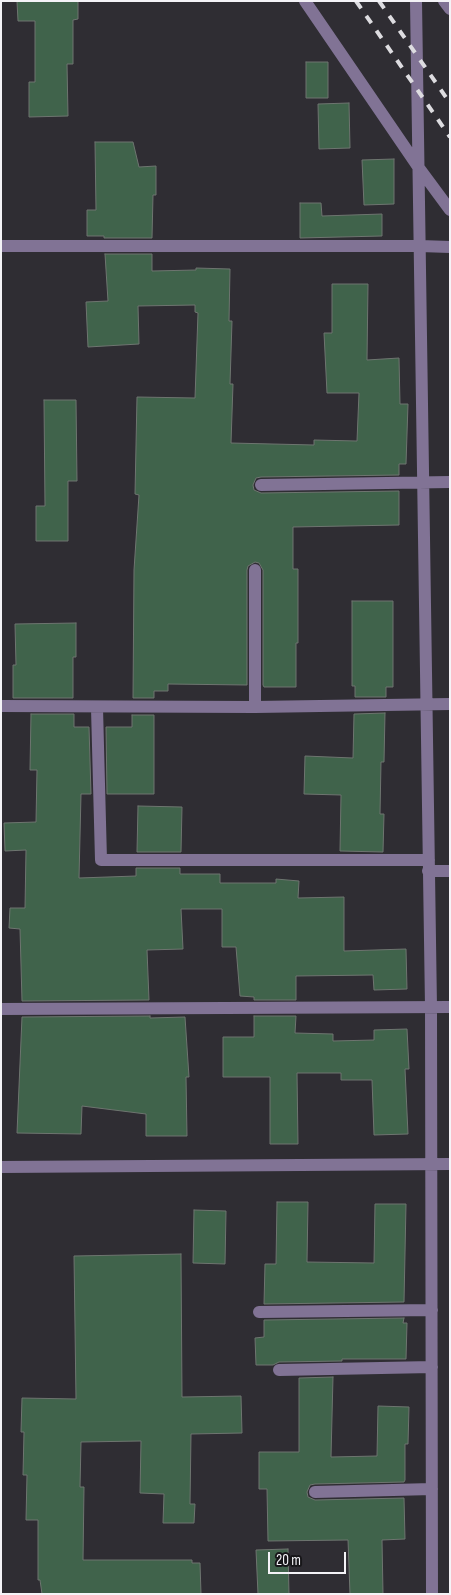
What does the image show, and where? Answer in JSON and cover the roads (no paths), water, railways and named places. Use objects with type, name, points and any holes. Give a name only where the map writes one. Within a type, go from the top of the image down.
[{"type":"street","points":[[305,1],[419,168],[450,210]]},
{"type":"street","points":[[416,1],[431,1007],[432,1594]]},
{"type":"street","points":[[444,1],[450,9]]},
{"type":"street","points":[[1,246],[450,247]]},
{"type":"street","points":[[261,485],[450,482]]},
{"type":"street","points":[[255,570],[255,707]]},
{"type":"street","points":[[1,706],[96,708],[450,704]]},
{"type":"street","points":[[96,708],[101,860],[429,866],[450,871]]},
{"type":"street","points":[[1,1009],[450,1007]]},
{"type":"street","points":[[1,1167],[450,1164]]},
{"type":"street","points":[[259,1312],[432,1310]]},
{"type":"street","points":[[279,1370],[432,1367]]},
{"type":"street","points":[[315,1492],[432,1489]]},
{"type":"railway","points":[[356,1],[450,137]]},
{"type":"railway","points":[[379,1],[450,103]]}]
